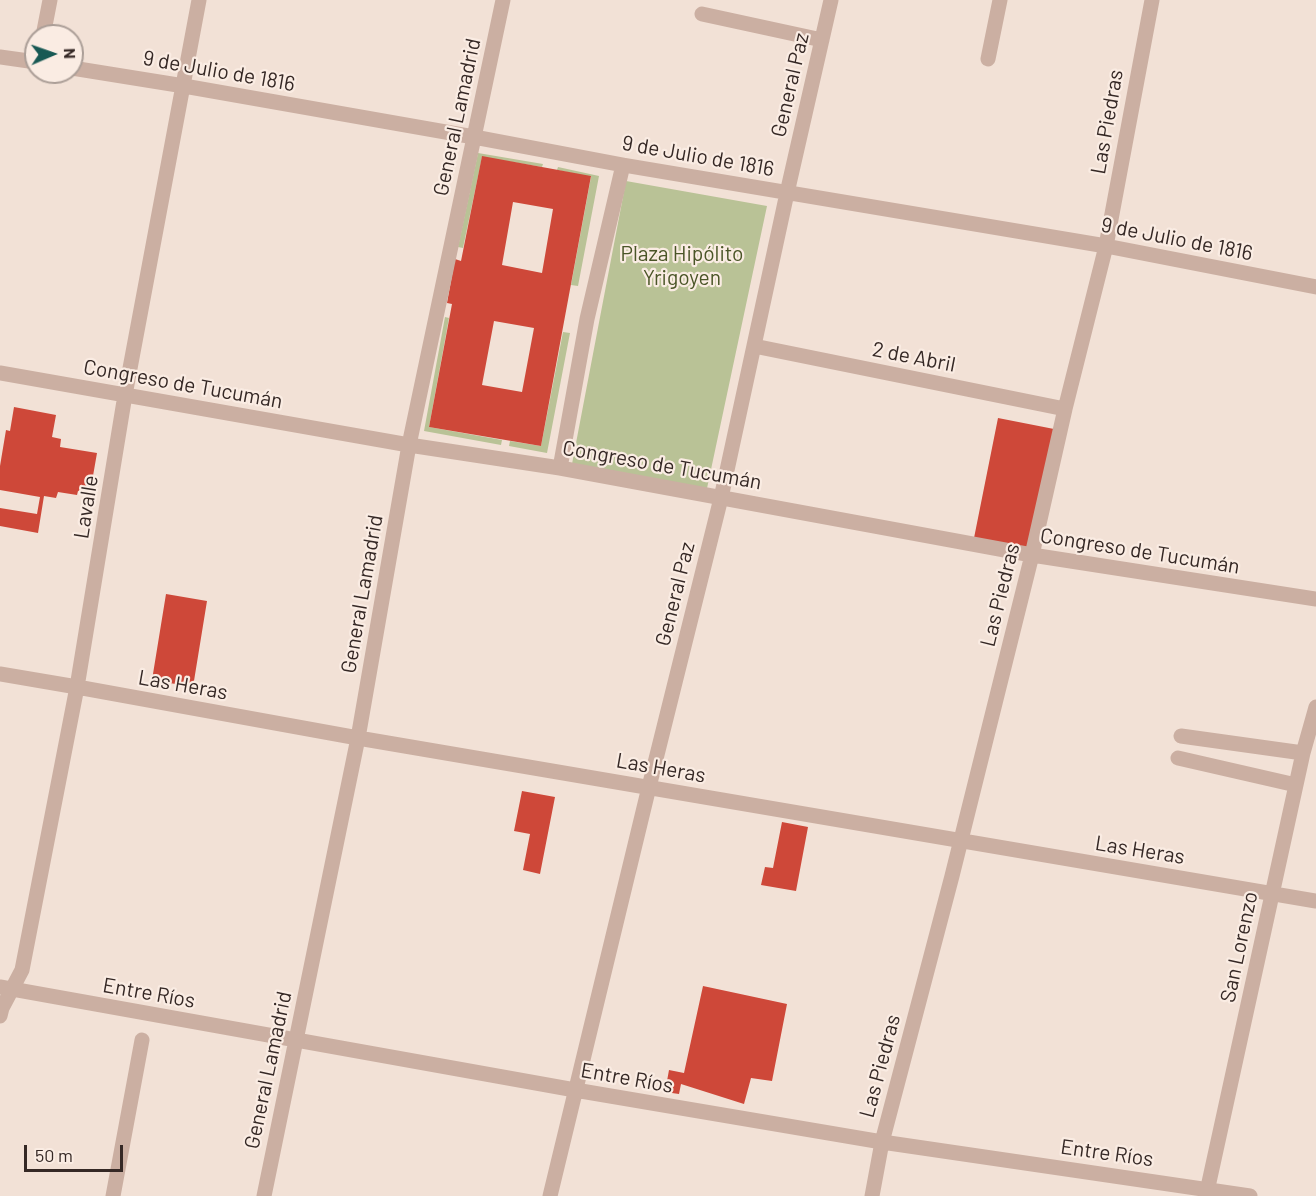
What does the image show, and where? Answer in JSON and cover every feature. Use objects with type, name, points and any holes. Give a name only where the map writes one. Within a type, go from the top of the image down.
[{"type":"street","points":[[45,24],[50,0]]},
{"type":"street","name":"Lavalle","points":[[0,1016],[6,988],[22,970],[77,687],[125,395],[200,0]]},
{"type":"street","name":"General Lamadrid","points":[[264,1196],[358,738],[409,445],[503,0]]},
{"type":"street","name":"General Paz","points":[[550,1196],[721,498],[831,0]]},
{"type":"street","points":[[988,59],[1000,0]]},
{"type":"street","name":"Las Piedras","points":[[872,1196],[882,1142],[1032,555],[1065,409],[1106,246],[1152,0]]},
{"type":"street","points":[[702,14],[822,40]]},
{"type":"street","points":[[0,57],[24,60]]},
{"type":"street","name":"9 de Julio de 1816","points":[[84,70],[623,165],[1106,246],[1316,287]]},
{"type":"street","points":[[560,468],[587,320],[623,165]]},
{"type":"street","name":"2 de Abril","points":[[754,346],[1065,409]]},
{"type":"street","name":"Congreso de Tucumán","points":[[0,373],[409,445],[560,468],[1032,555],[1316,599]]},
{"type":"street","name":"Las Heras","points":[[0,674],[358,738],[1316,901]]},
{"type":"street","name":"San Lorenzo","points":[[1207,1193],[1303,753],[1316,707]]},
{"type":"street","points":[[1181,736],[1303,753]]},
{"type":"street","points":[[1178,758],[1296,785]]},
{"type":"street","name":"Entre Ríos","points":[[6,988],[296,1041],[882,1142],[1207,1193],[1250,1196]]},
{"type":"street","points":[[113,1196],[142,1040]]},
{"type":"green space","points":[[478,153],[543,164],[542,167],[482,157],[463,248],[458,247]]},
{"type":"green space","points":[[558,167],[599,176],[578,286],[571,285],[591,177],[557,170]]},
{"type":"green space","name":"Plaza Hipólito Yrigoyen","points":[[626,181],[767,206],[706,493],[572,464]]},
{"type":"green space","points":[[445,317],[449,318],[429,427],[502,440],[501,445],[424,431]]},
{"type":"green space","points":[[563,332],[570,333],[547,453],[509,446],[510,441],[541,446]]},
{"type":"building","points":[[482,156],[591,176],[541,446],[429,427],[452,304],[447,303],[455,259],[461,261]],"holes":[[[513,202],[553,209],[542,273],[502,265]],[[494,321],[534,328],[522,392],[482,385]]]},
{"type":"building","points":[[14,407],[56,415],[52,437],[61,439],[60,447],[97,453],[90,493],[78,491],[77,495],[58,492],[56,498],[44,496],[38,533],[0,526],[0,508],[37,514],[40,497],[0,490],[0,466],[6,430],[10,431]]},
{"type":"building","points":[[998,418],[1054,429],[1030,549],[974,538]]},
{"type":"building","points":[[166,594],[207,601],[193,687],[152,680]]},
{"type":"building","points":[[522,791],[555,797],[540,874],[523,870],[530,834],[514,831]]},
{"type":"building","points":[[782,822],[808,827],[796,891],[761,885],[765,867],[773,868]]},
{"type":"building","points":[[703,986],[787,1004],[772,1081],[751,1078],[744,1104],[681,1084],[679,1094],[665,1092],[669,1070],[684,1073]]}]
